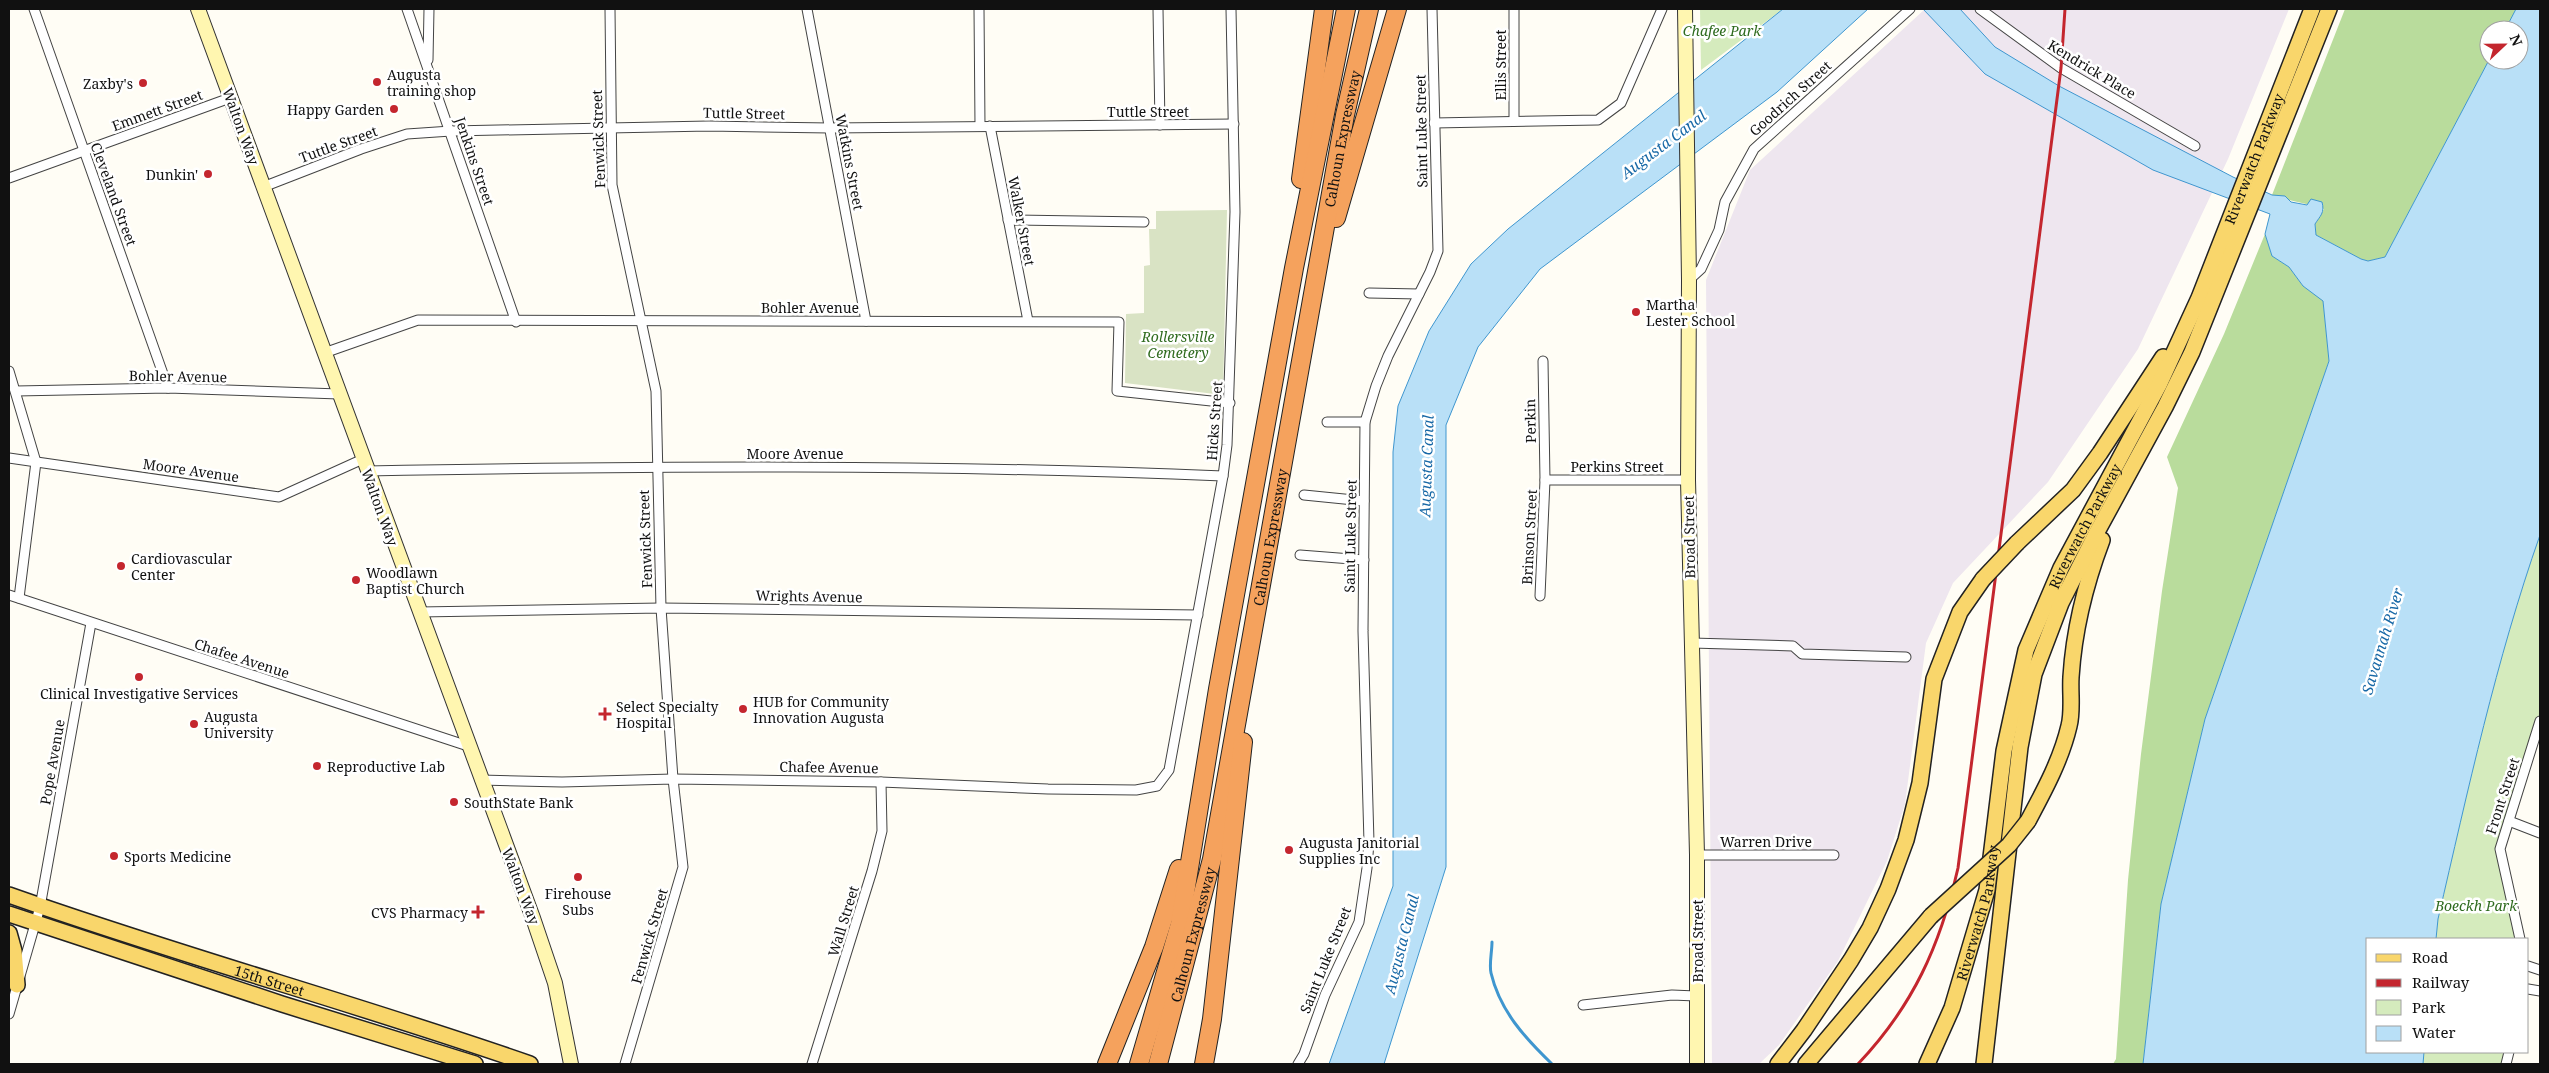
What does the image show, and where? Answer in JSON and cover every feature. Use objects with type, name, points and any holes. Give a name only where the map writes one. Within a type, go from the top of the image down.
[{"type":"highway","points":[[1271,392],[1324,9]]},
{"type":"highway","name":"Calhoun Expressway","points":[[1139,1064],[1180,924],[1271,392],[1346,9]]},
{"type":"highway","name":"Calhoun Expressway","points":[[1158,1064],[1212,859],[1345,115],[1369,9]]},
{"type":"highway","points":[[1310,310],[1397,9]]},
{"type":"highway","points":[[1204,1064],[1212,1019],[1262,571]]},
{"type":"highway","points":[[1107,1064],[1154,947],[1200,802]]},
{"type":"main road","name":"Walton Way","points":[[198,9],[480,780],[533,918],[555,983],[571,1064]]},
{"type":"main road","name":"Broad Street","points":[[1685,9],[1689,280],[1688,480],[1698,855],[1697,1064]]},
{"type":"main road","name":"Riverwatch Parkway","points":[[1927,1064],[1952,1008],[1987,890],[2004,751],[2026,650],[2061,568],[2151,400],[2199,298],[2312,9]]},
{"type":"main road","name":"Riverwatch Parkway","points":[[1984,1064],[2020,747],[2034,674],[2062,603],[2097,532],[2192,352],[2328,9]]},
{"type":"main road","points":[[1778,1064],[1804,1030],[1870,928],[1906,840],[1920,783],[1934,679],[1960,612],[1983,579],[2016,543],[2073,490],[2110,438],[2199,298]]},
{"type":"main road","points":[[1806,1064],[1931,916],[2009,846],[2028,821],[2058,761],[2070,725],[2071,677],[2079,611],[2092,567],[2135,462]]},
{"type":"main road","name":"15th Street","points":[[9,895],[170,951],[362,1008],[530,1064]]},
{"type":"main road","name":"15th Street","points":[[9,914],[300,1010],[439,1059],[474,1064]]},
{"type":"main road","points":[[9,932],[14,951],[17,985]]},
{"type":"street","name":"Cleveland Street","points":[[34,9],[168,388]]},
{"type":"street","name":"Jenkins Street","points":[[407,9],[516,322]]},
{"type":"street","points":[[428,68],[429,9]]},
{"type":"street","name":"Fenwick Street","points":[[610,9],[612,185],[656,391],[656,467],[661,608],[673,779],[683,867],[625,1064]]},
{"type":"street","name":"Watkins Street","points":[[807,9],[866,321]]},
{"type":"street","points":[[979,9],[980,126]]},
{"type":"street","points":[[1158,9],[1160,125]]},
{"type":"street","name":"Hicks Street","points":[[1168,770],[1224,476],[1230,402],[1235,212],[1231,9]]},
{"type":"street","name":"Saint Luke Street","points":[[1298,1064],[1304,1054],[1325,996],[1359,922],[1364,896],[1369,842],[1363,631],[1365,422],[1382,371],[1438,251],[1432,9]]},
{"type":"street","name":"Ellis Street","points":[[1514,9],[1514,121]]},
{"type":"street","points":[[1434,123],[1598,120],[1621,103],[1662,9]]},
{"type":"street","name":"Goodrich Street","points":[[1689,280],[1701,269],[1719,230],[1724,206],[1754,149],[1910,9]]},
{"type":"street","name":"Kendrick Place","points":[[1980,9],[2061,68],[2195,146]]},
{"type":"street","name":"Emmett Street","points":[[9,178],[230,98]]},
{"type":"street","name":"Tuttle Street","points":[[263,187],[361,149],[407,134],[451,131],[518,128],[709,126],[830,128],[1234,124]]},
{"type":"street","name":"Walker Street","points":[[990,126],[1028,321]]},
{"type":"street","points":[[1008,220],[1144,222]]},
{"type":"street","points":[[1369,293],[1419,294]]},
{"type":"street","name":"Bohler Avenue","points":[[324,353],[418,320],[516,322],[641,320],[1119,322],[1116,391],[1230,402]]},
{"type":"street","name":"Perkin","points":[[1543,361],[1545,480]]},
{"type":"street","points":[[9,371],[36,462],[20,598]]},
{"type":"street","name":"Bohler Avenue","points":[[16,391],[168,388],[339,394]]},
{"type":"street","points":[[1327,422],[1365,422]]},
{"type":"street","name":"Moore Avenue","points":[[9,458],[279,497],[365,465],[976,468],[1224,476]]},
{"type":"street","name":"Perkins Street","points":[[1545,480],[1688,480]]},
{"type":"street","name":"Brinson Street","points":[[1540,596],[1545,480]]},
{"type":"street","points":[[1304,495],[1364,501]]},
{"type":"street","points":[[1300,555],[1364,560]]},
{"type":"street","name":"Chafee Avenue","points":[[9,595],[468,746]]},
{"type":"street","name":"Wrights Avenue","points":[[419,612],[661,608],[1198,616]]},
{"type":"street","name":"Pope Avenue","points":[[9,1014],[40,906],[91,623]]},
{"type":"street","points":[[1692,643],[1793,646],[1802,654],[1906,657]]},
{"type":"street","name":"Front Street","points":[[2520,938],[2500,849],[2540,721]]},
{"type":"street","name":"Chafee Avenue","points":[[480,780],[562,782],[673,779],[881,782],[1048,789],[1136,790],[1157,786],[1168,770]]},
{"type":"street","name":"Wall Street","points":[[812,1064],[874,863],[882,830],[881,782]]},
{"type":"street","points":[[2508,821],[2540,833]]},
{"type":"street","name":"Warren Drive","points":[[1698,855],[1834,855]]},
{"type":"street","points":[[1583,1005],[1672,996],[1696,996]]},
{"type":"shaded area","points":[[1925,9],[2289,9],[2228,159],[2138,349],[2048,482],[1953,583],[1926,643],[1905,804],[1887,861],[1838,961],[1779,1045],[1759,1064],[1712,1064],[1706,280],[1750,170]]},
{"type":"green space","name":"Chafee Park","points":[[1700,9],[1783,9],[1701,70]]},
{"type":"green space","points":[[2345,9],[2516,9],[2510,20],[2479,20],[2479,70],[2484,70],[2385,257],[2368,261],[2361,259],[2316,235],[2315,224],[2324,209],[2272,195]]},
{"type":"green space","name":"Rollersville Cemetery","points":[[1227,210],[1223,395],[1125,383],[1126,314],[1144,313],[1144,266],[1150,265],[1149,229],[1156,229],[1156,211]]},
{"type":"green space","points":[[2265,234],[2272,256],[2289,267],[2303,286],[2323,300],[2329,361],[2205,719],[2161,904],[2143,1064],[2113,1064],[2116,1059],[2128,880],[2141,754],[2162,591],[2178,488],[2167,457],[2224,334]]},
{"type":"green space","name":"Boeckh Park","points":[[2540,535],[2540,721],[2500,849],[2520,938],[2436,938],[2438,919],[2460,822],[2496,677]]},
{"type":"green space","points":[[2424,1053],[2509,1053],[2506,1064],[2423,1064]]},
{"type":"water","name":"Augusta Canal","points":[[1783,9],[1868,9],[1777,92],[1540,269],[1478,347],[1446,425],[1446,867],[1384,1064],[1329,1064],[1393,886],[1393,452],[1398,406],[1429,331],[1471,264],[1508,229]]},
{"type":"water","name":"Savannah River","points":[[1923,9],[1960,9],[1995,47],[2059,86],[2233,177],[2272,195],[2285,196],[2291,202],[2307,205],[2311,199],[2322,202],[2322,212],[2315,224],[2316,235],[2368,261],[2385,257],[2484,70],[2529,70],[2529,20],[2510,20],[2516,9],[2540,9],[2540,535],[2496,677],[2460,822],[2438,919],[2436,938],[2366,938],[2366,1053],[2424,1053],[2423,1064],[2143,1064],[2161,904],[2205,719],[2329,361],[2323,301],[2303,286],[2289,267],[2272,256],[2265,234],[2270,214],[2153,170],[1985,74]]},
{"type":"waterway","points":[[1492,942],[1490,969],[1501,1000],[1523,1034],[1552,1064]]},
{"type":"railway","points":[[1858,1064],[1894,1020],[1922,973],[1943,923],[1958,868],[2061,68],[2065,9]]},
{"type":"place","name":"Augusta training shop","points":[[377,82]]},
{"type":"place","name":"Zaxby's","points":[[143,83]]},
{"type":"place","name":"Happy Garden","points":[[394,109]]},
{"type":"place","name":"Dunkin'","points":[[208,174]]},
{"type":"place","name":"Martha Lester School","points":[[1636,312]]},
{"type":"place","name":"Cardiovascular Center","points":[[121,566]]},
{"type":"place","name":"Woodlawn Baptist Church","points":[[356,580]]},
{"type":"place","name":"Clinical Investigative Services","points":[[139,677]]},
{"type":"place","name":"HUB for Community Innovation Augusta","points":[[743,709]]},
{"type":"place","name":"Select Specialty Hospital","points":[[605,714]]},
{"type":"place","name":"Augusta University","points":[[194,724]]},
{"type":"place","name":"Reproductive Lab","points":[[317,766]]},
{"type":"place","name":"SouthState Bank","points":[[454,802]]},
{"type":"place","name":"Augusta Janitorial Supplies Inc","points":[[1289,850]]},
{"type":"place","name":"Sports Medicine","points":[[114,856]]},
{"type":"place","name":"Firehouse Subs","points":[[578,877]]},
{"type":"place","name":"CVS Pharmacy","points":[[478,912]]}]
